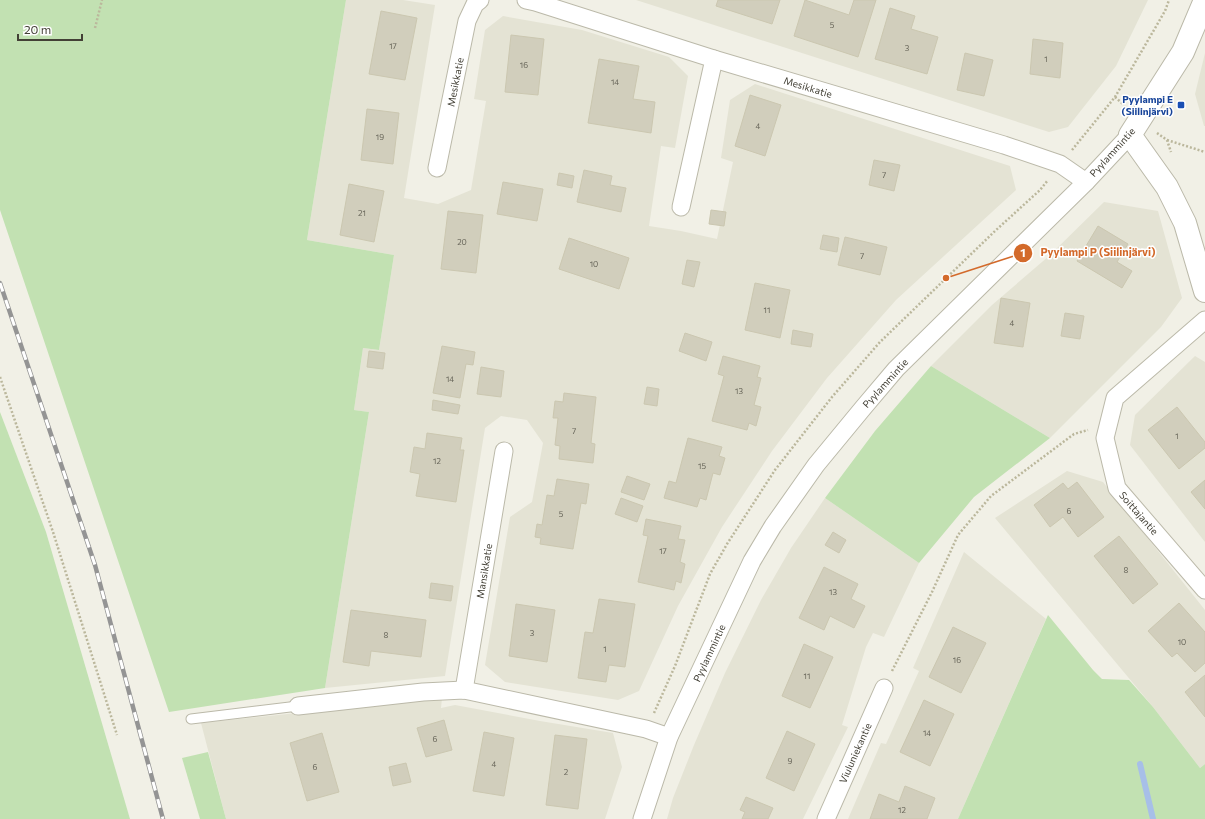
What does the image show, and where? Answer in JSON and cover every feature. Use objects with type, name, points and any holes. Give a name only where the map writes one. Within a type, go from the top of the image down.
[{"type":"street","name":"Mesikkatie","points":[[437,168],[466,21],[474,4],[480,0]]},
{"type":"street","name":"Mesikkatie","points":[[526,0],[714,59],[1004,145],[1060,164],[1086,182]]},
{"type":"street","name":"Pyylammintie","points":[[642,819],[669,737],[752,561],[773,526],[816,465],[896,369],[1086,182],[1130,135],[1183,52],[1205,0]]},
{"type":"street","points":[[681,207],[714,59]]},
{"type":"street","points":[[1130,135],[1167,187],[1185,223],[1204,286]]},
{"type":"street","name":"Soittajantie","points":[[1205,320],[1114,398],[1105,438],[1117,488],[1205,590]]},
{"type":"street","name":"Mansikkatie","points":[[464,690],[504,451]]},
{"type":"street","name":"Viuluniekantie","points":[[826,819],[884,688]]},
{"type":"street","points":[[298,706],[423,692],[464,690],[646,729],[669,737]]},
{"type":"lane","points":[[191,719],[298,706]]},
{"type":"path","points":[[95,28],[102,0]]},
{"type":"path","points":[[1166,140],[1205,152]]},
{"type":"path","points":[[0,377],[53,532],[117,735]]},
{"type":"path","points":[[884,688],[932,592],[958,535],[991,496],[1074,434],[1108,424]]},
{"type":"shaded area","points":[[346,0],[403,0],[435,5],[404,198],[438,204],[471,190],[486,101],[474,99],[485,30],[503,16],[582,30],[669,57],[688,76],[675,148],[661,146],[649,226],[717,239],[733,162],[721,158],[730,100],[755,84],[1010,166],[1016,190],[896,300],[827,378],[772,451],[722,527],[678,606],[639,691],[618,700],[505,682],[485,665],[510,517],[532,502],[543,443],[527,420],[501,416],[485,428],[445,676],[325,688],[369,412],[354,410],[363,348],[379,350],[394,255],[307,240]]},
{"type":"shaded area","points":[[636,0],[1148,0],[1116,66],[1068,127],[1049,132]]},
{"type":"shaded area","points":[[1205,53],[1205,126],[1204,126],[1195,94]]},
{"type":"shaded area","points":[[1104,202],[1158,211],[1182,298],[1161,327],[1050,438],[931,366],[992,305],[1049,256]]},
{"type":"shaded area","points":[[1195,356],[1205,362],[1205,542],[1130,445],[1135,415]]},
{"type":"shaded area","points":[[1067,471],[1103,482],[1205,610],[1205,764],[1200,768],[1153,707],[995,518]]},
{"type":"shaded area","points":[[825,498],[919,563],[884,637],[873,633],[866,647],[842,725],[848,727],[803,819],[667,819],[673,798],[694,745],[725,673],[761,600],[791,548]]},
{"type":"shaded area","points":[[964,552],[1046,619],[958,819],[848,819],[881,743],[886,744],[919,671],[913,668]]},
{"type":"shaded area","points":[[442,698],[441,708],[455,705],[613,733],[622,767],[605,819],[226,819],[201,723]]},
{"type":"green space","points":[[0,0],[346,0],[307,240],[394,255],[379,350],[363,348],[354,410],[369,412],[325,688],[169,712],[0,210]]},
{"type":"green space","points":[[931,366],[1050,438],[974,497],[919,563],[825,498],[875,431]]},
{"type":"green space","points":[[0,412],[46,532],[130,819],[0,819]]},
{"type":"green space","points":[[1048,615],[1102,679],[1129,680],[1153,707],[1200,768],[1205,764],[1205,819],[958,819]]},
{"type":"green space","points":[[208,752],[226,819],[200,819],[182,758]]},
{"type":"building","points":[[718,0],[780,0],[772,24],[716,6]]},
{"type":"building","points":[[805,0],[849,15],[854,0],[876,0],[858,57],[794,36]]},
{"type":"building","points":[[890,8],[915,16],[911,29],[938,37],[927,74],[875,59]]},
{"type":"building","points":[[381,11],[417,18],[405,80],[369,74]]},
{"type":"building","points":[[511,35],[544,39],[538,95],[505,92]]},
{"type":"building","points":[[1033,39],[1063,43],[1060,78],[1030,74]]},
{"type":"building","points":[[965,53],[993,60],[984,96],[957,90]]},
{"type":"building","points":[[599,59],[639,66],[633,99],[655,102],[651,133],[588,123]]},
{"type":"building","points":[[750,95],[781,105],[765,156],[735,146]]},
{"type":"building","points":[[367,109],[399,113],[393,164],[361,160]]},
{"type":"building","points":[[874,160],[900,165],[894,191],[869,185]]},
{"type":"building","points":[[584,170],[612,176],[610,185],[626,188],[621,212],[577,202]]},
{"type":"building","points":[[559,173],[574,176],[572,188],[557,185]]},
{"type":"building","points":[[503,182],[543,189],[537,221],[497,214]]},
{"type":"building","points":[[349,184],[384,191],[374,242],[340,235]]},
{"type":"building","points":[[711,210],[726,212],[724,226],[709,224]]},
{"type":"building","points":[[448,211],[483,215],[476,273],[441,269]]},
{"type":"building","points":[[1098,226],[1128,244],[1117,262],[1132,271],[1122,288],[1077,261]]},
{"type":"building","points":[[823,235],[839,238],[837,252],[820,249]]},
{"type":"building","points":[[845,237],[887,247],[880,275],[838,265]]},
{"type":"building","points":[[569,238],[629,258],[619,289],[559,269]]},
{"type":"building","points":[[687,260],[700,262],[694,287],[682,284]]},
{"type":"building","points":[[755,283],[790,290],[780,338],[745,330]]},
{"type":"building","points":[[1001,298],[1030,303],[1023,347],[994,343]]},
{"type":"building","points":[[1065,313],[1084,316],[1080,339],[1061,336]]},
{"type":"building","points":[[793,330],[813,334],[811,347],[791,344]]},
{"type":"building","points":[[685,333],[712,342],[706,361],[679,351]]},
{"type":"building","points":[[442,346],[475,352],[473,365],[466,364],[460,398],[433,393]]},
{"type":"building","points":[[369,351],[385,353],[383,369],[367,367]]},
{"type":"building","points":[[723,356],[760,366],[757,377],[761,378],[754,405],[761,407],[756,426],[749,423],[747,430],[712,421],[724,376],[718,374]]},
{"type":"building","points":[[481,367],[504,371],[501,397],[477,394]]},
{"type":"building","points":[[647,387],[659,389],[657,406],[644,404]]},
{"type":"building","points":[[564,393],[596,397],[591,443],[595,444],[593,463],[559,459],[560,446],[555,445],[558,418],[553,418],[555,401],[563,402]]},
{"type":"building","points":[[433,400],[460,405],[458,414],[432,410]]},
{"type":"building","points":[[1177,407],[1205,442],[1205,448],[1179,469],[1148,430]]},
{"type":"building","points":[[427,433],[462,438],[460,450],[464,450],[456,502],[416,496],[420,474],[410,472],[414,447],[425,449]]},
{"type":"building","points":[[688,438],[722,447],[719,456],[725,458],[720,475],[713,473],[706,500],[700,498],[697,507],[664,498],[669,481],[676,483]]},
{"type":"building","points":[[627,476],[650,484],[644,500],[621,492]]},
{"type":"building","points":[[557,479],[589,484],[586,504],[581,503],[573,549],[540,544],[541,538],[535,537],[537,524],[542,525],[547,495],[554,496]]},
{"type":"building","points":[[1205,480],[1205,509],[1191,492]]},
{"type":"building","points":[[1077,482],[1104,517],[1078,537],[1063,517],[1050,527],[1034,505],[1063,483],[1068,489]]},
{"type":"building","points":[[621,498],[643,506],[637,522],[615,514]]},
{"type":"building","points":[[646,519],[681,526],[678,539],[685,540],[680,562],[685,564],[681,583],[676,581],[674,590],[638,582],[648,536],[643,535]]},
{"type":"building","points":[[833,532],[846,540],[839,553],[825,545]]},
{"type":"building","points":[[1119,536],[1158,584],[1133,604],[1094,556]]},
{"type":"building","points":[[824,567],[858,584],[851,599],[865,606],[854,628],[830,616],[824,630],[799,618]]},
{"type":"building","points":[[431,583],[453,586],[451,601],[429,598]]},
{"type":"building","points":[[599,599],[635,604],[625,667],[609,665],[606,682],[578,678],[585,632],[593,633]]},
{"type":"building","points":[[1179,603],[1205,632],[1205,663],[1195,672],[1177,653],[1172,657],[1148,631]]},
{"type":"building","points":[[516,604],[555,610],[547,662],[509,656]]},
{"type":"building","points":[[351,610],[426,620],[421,657],[371,651],[369,666],[343,662]]},
{"type":"building","points":[[953,627],[986,643],[961,693],[929,677]]},
{"type":"building","points":[[804,644],[833,657],[810,708],[782,696]]},
{"type":"building","points":[[1205,675],[1205,717],[1185,692]]},
{"type":"building","points":[[924,700],[954,714],[930,766],[900,752]]},
{"type":"building","points":[[444,720],[452,750],[426,757],[417,728]]},
{"type":"building","points":[[787,731],[815,744],[794,791],[766,778]]},
{"type":"building","points":[[484,732],[514,738],[504,796],[473,791]]},
{"type":"building","points":[[322,733],[339,792],[307,801],[290,743]]},
{"type":"building","points":[[555,735],[587,739],[578,809],[546,805]]},
{"type":"building","points":[[406,763],[411,782],[393,786],[389,767]]},
{"type":"building","points":[[905,786],[935,798],[927,819],[870,819],[879,794],[899,802]]},
{"type":"building","points":[[746,797],[773,808],[768,819],[742,819],[745,812],[740,810]]},
{"type":"waterway","points":[[1140,764],[1153,819]]},
{"type":"railway","points":[[0,283],[95,565],[163,819]]},
{"type":"place","name":"Pyylampi E (Siilinjärvi)","points":[[1181,105]]},
{"type":"place","name":"Pyylampi P (Siilinjärvi)","points":[[946,278]]}]
